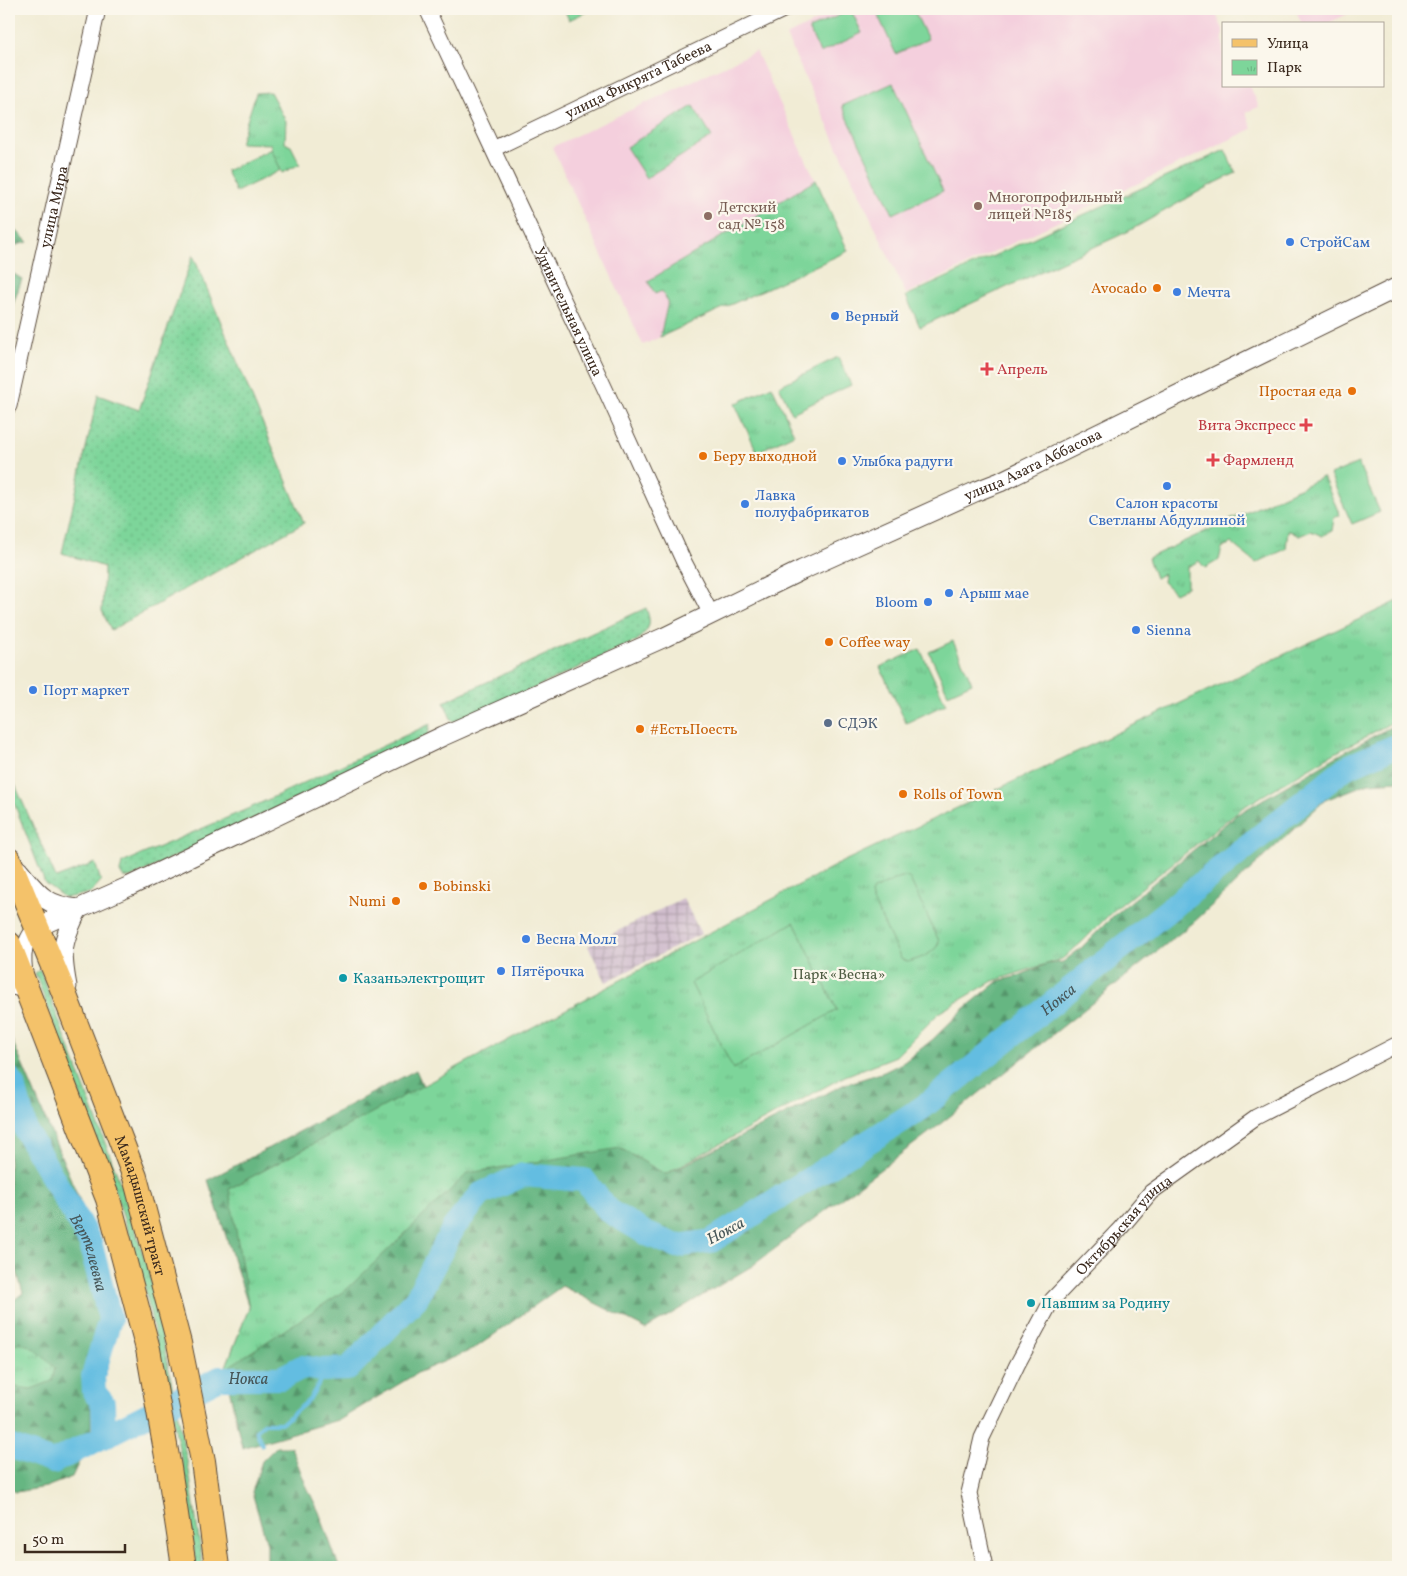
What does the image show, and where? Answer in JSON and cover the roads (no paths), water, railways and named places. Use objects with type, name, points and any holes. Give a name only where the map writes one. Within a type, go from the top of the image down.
[{"type":"main road","name":"Мамадышский тракт","points":[[9,860],[74,1017],[135,1177],[179,1343],[203,1461],[217,1567]]},
{"type":"main road","name":"Мамадышский тракт","points":[[9,944],[18,989],[108,1199],[148,1349],[184,1567]]},
{"type":"street","name":"улица Мира","points":[[9,406],[98,9]]},
{"type":"street","name":"Удивительная улица","points":[[427,9],[683,560],[710,614]]},
{"type":"street","name":"улица Фикрята Табеева","points":[[492,149],[785,9]]},
{"type":"street","name":"улица Азата Аббасова","points":[[37,927],[139,882],[443,736],[665,637],[710,614],[976,491],[1000,482],[1398,287]]},
{"type":"street","points":[[9,860],[43,898],[60,907],[78,909],[66,933],[63,946],[63,964],[74,1017]]},
{"type":"street","points":[[18,989],[24,972],[25,947],[28,938],[37,927]]},
{"type":"street","name":"Октябрьская улица","points":[[985,1567],[969,1493],[982,1438],[1017,1365],[1052,1300],[1119,1230],[1151,1192],[1256,1117],[1398,1044]]},
{"type":"waterway","name":"Нокса","points":[[9,1446],[53,1462],[220,1378],[281,1378],[302,1367],[322,1370],[348,1369],[416,1299],[454,1227],[481,1194],[523,1175],[584,1180],[609,1211],[647,1234],[677,1246],[711,1241],[922,1108],[1345,768],[1398,745]]},
{"type":"waterway","name":"Вертелеевка","points":[[9,1078],[14,1085],[26,1131],[90,1242],[110,1319],[93,1376],[94,1392],[103,1403],[104,1437]]},
{"type":"waterway","points":[[262,1445],[256,1430],[265,1423],[282,1423],[309,1400],[319,1383],[322,1370]]},
{"type":"place","name":"Многопрофильный лицей №185","points":[[978,206]]},
{"type":"place","name":"Детский сад № 158","points":[[708,216]]},
{"type":"place","name":"СтройСам","points":[[1290,242]]},
{"type":"place","name":"Avocado","points":[[1157,288]]},
{"type":"place","name":"Мечта","points":[[1177,292]]},
{"type":"place","name":"Верный","points":[[835,316]]},
{"type":"place","name":"Апрель","points":[[987,369]]},
{"type":"place","name":"Простая еда","points":[[1352,391]]},
{"type":"place","name":"Вита Экспресс","points":[[1306,425]]},
{"type":"place","name":"Беру выходной","points":[[703,456]]},
{"type":"place","name":"Фармленд","points":[[1213,460]]},
{"type":"place","name":"Улыбка радуги","points":[[842,461]]},
{"type":"place","name":"Салон красоты Светланы Абдуллиной","points":[[1167,486]]},
{"type":"place","name":"Лавка полуфабрикатов","points":[[745,504]]},
{"type":"place","name":"Арыш мае","points":[[949,593]]},
{"type":"place","name":"Bloom","points":[[928,602]]},
{"type":"place","name":"Sienna","points":[[1136,630]]},
{"type":"place","name":"Coffee way","points":[[829,642]]},
{"type":"place","name":"Порт маркет","points":[[33,690]]},
{"type":"place","name":"СДЭК","points":[[828,723]]},
{"type":"place","name":"#ЕстьПоесть","points":[[640,729]]},
{"type":"place","name":"Rolls of Town","points":[[903,794]]},
{"type":"place","name":"Bobinski","points":[[423,886]]},
{"type":"place","name":"Numi","points":[[396,901]]},
{"type":"place","name":"Весна Молл","points":[[526,939]]},
{"type":"place","name":"Пятёрочка","points":[[501,971]]},
{"type":"place","name":"Казаньэлектрощит","points":[[343,978]]},
{"type":"place","name":"Павшим за Родину","points":[[1031,1303]]},
{"type":"park label","name":"Парк «Весна»","points":[[839,974]]}]
